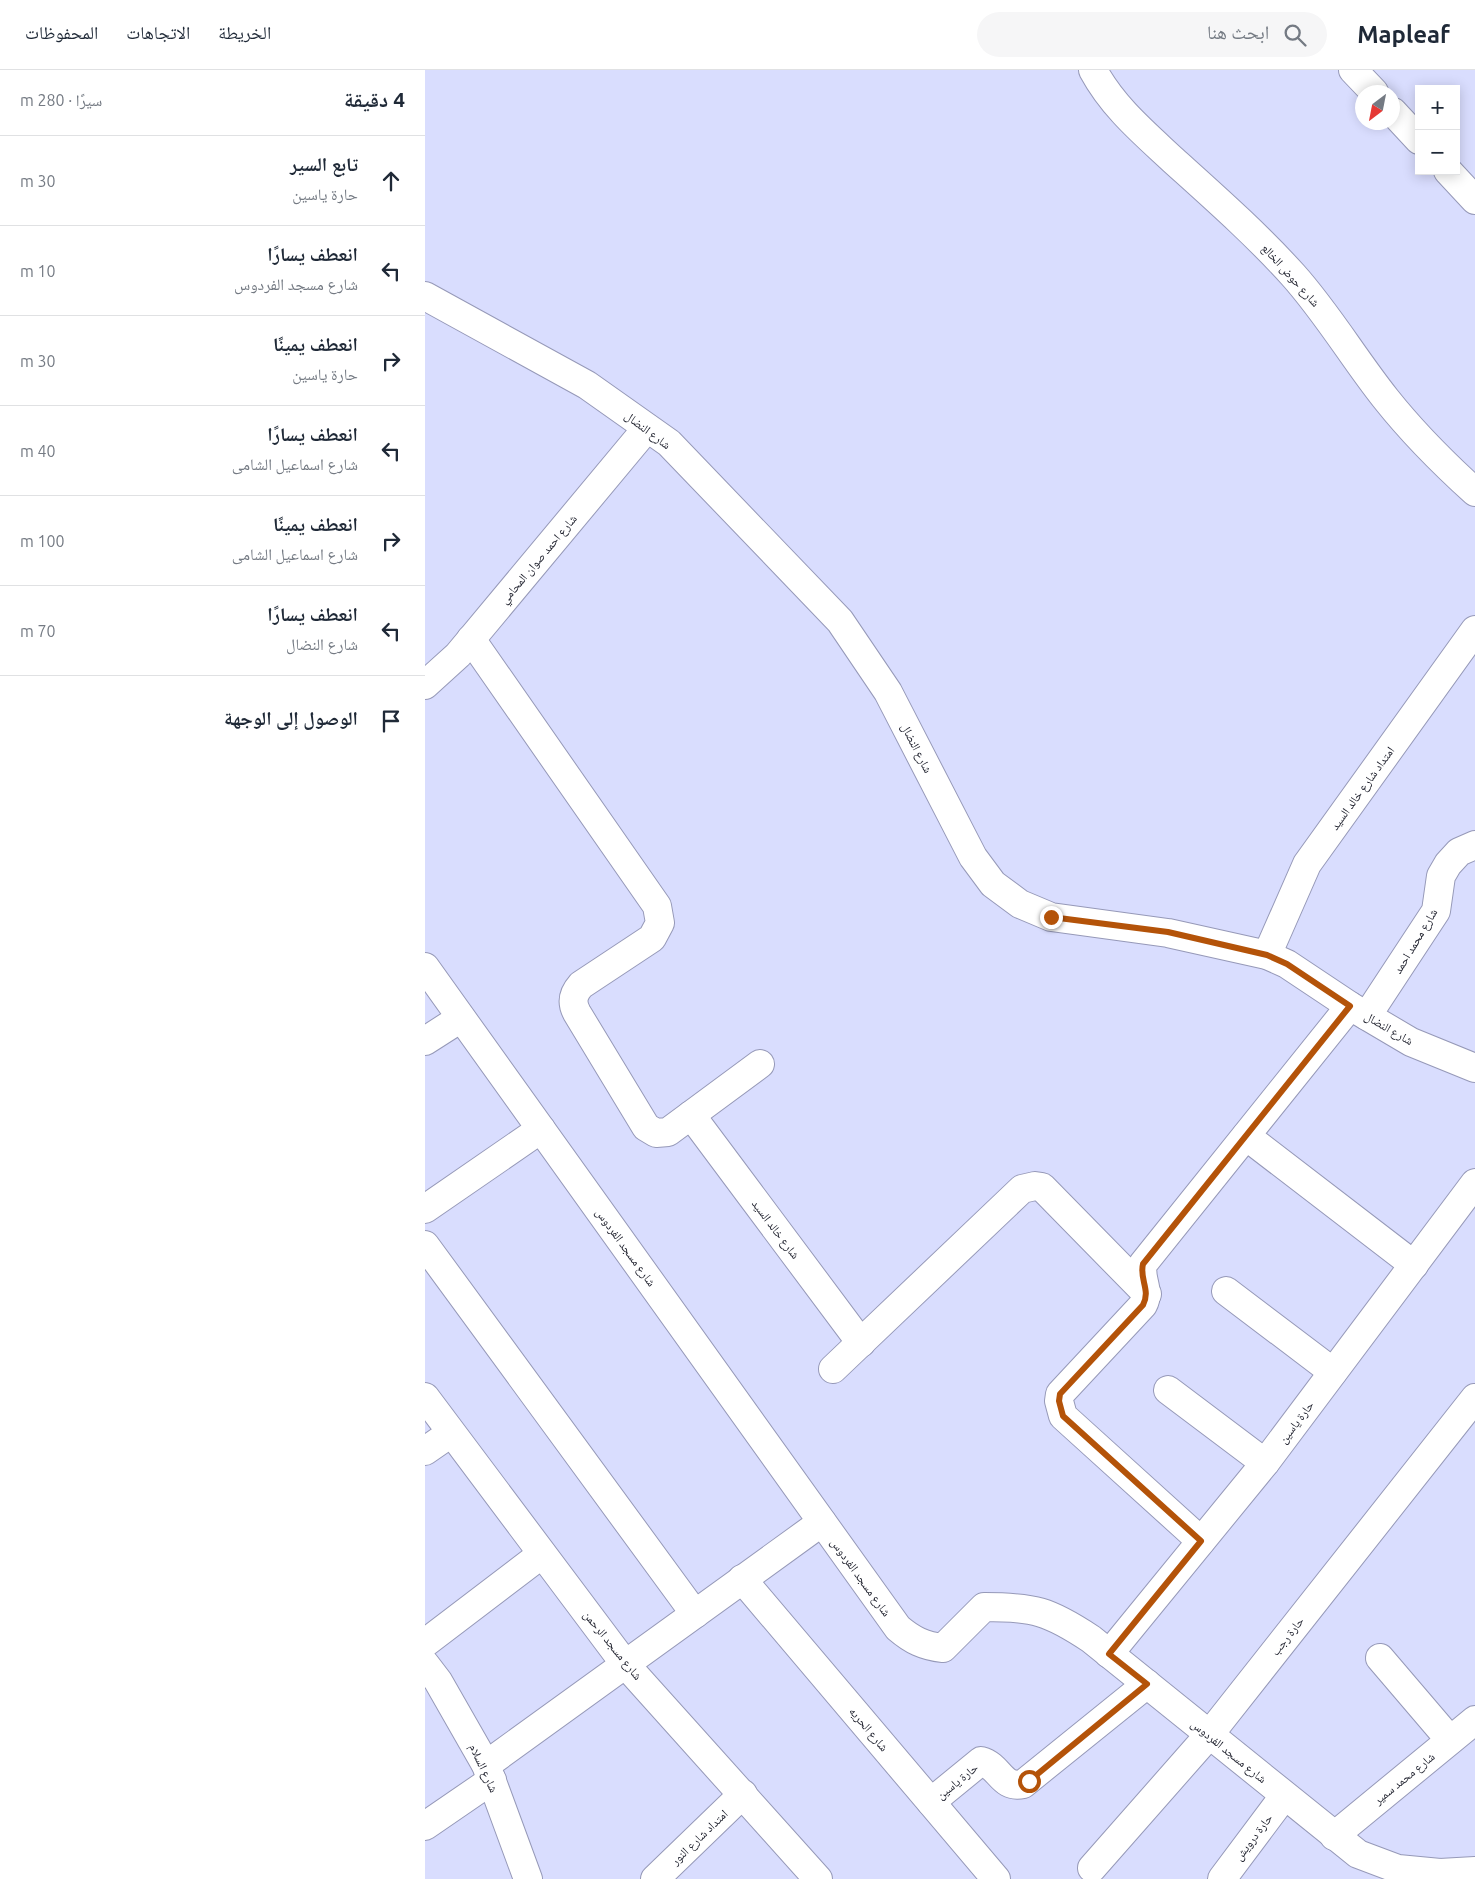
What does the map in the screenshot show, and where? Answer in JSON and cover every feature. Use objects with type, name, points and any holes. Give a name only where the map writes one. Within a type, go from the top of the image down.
[{"type":"street","name":"شارع حوض الخالع","points":[[1093,70],[1116,105],[1140,130],[1260,240],[1293,275],[1324,311],[1392,406],[1424,444],[1475,492]]},
{"type":"street","points":[[1353,70],[1367,85]]},
{"type":"street","points":[[1400,120],[1415,136]]},
{"type":"street","points":[[1452,175],[1475,200]]},
{"type":"street","name":"شارع النضال","points":[[425,296],[587,385],[669,443],[840,621],[888,692],[973,857],[993,884],[1020,904],[1051,917],[1168,932],[1267,955],[1287,964],[1411,1042],[1475,1068]]},
{"type":"street","name":"شارع احمد صوان المحامي","points":[[425,686],[458,655],[647,428]]},
{"type":"street","name":"امتداد شارع خالد السيد","points":[[1267,955],[1307,864],[1473,637]]},
{"type":"street","points":[[471,639],[657,906],[660,914],[657,932],[652,938],[581,985],[574,995],[574,1008],[646,1127],[656,1133],[668,1132],[759,1064]]},
{"type":"street","name":"شارع محمد احمد","points":[[1147,1294],[1142,1277],[1143,1264],[1246,1136],[1359,1011],[1436,911],[1441,876],[1448,864],[1459,852],[1475,845]]},
{"type":"street","name":"شارع مسجد الفردوس","points":[[425,967],[898,1628],[918,1642],[943,1648],[984,1608],[1022,1607],[1059,1618],[1109,1654],[1333,1836],[1358,1854],[1398,1869],[1440,1873],[1475,1871]]},
{"type":"street","points":[[425,1040],[461,1018]]},
{"type":"street","name":"شارع خالد السيد","points":[[691,1115],[861,1343]]},
{"type":"street","points":[[425,1209],[541,1129]]},
{"type":"street","points":[[1246,1136],[1414,1265]]},
{"type":"street","name":"حارة ياسين","points":[[1109,1654],[1265,1463],[1475,1183]]},
{"type":"street","points":[[833,1369],[1023,1189],[1042,1187],[1147,1294],[1143,1305],[1064,1387],[1060,1394],[1060,1409],[1063,1416],[1201,1541]]},
{"type":"street","points":[[425,1245],[695,1614]]},
{"type":"street","points":[[1226,1291],[1333,1372]]},
{"type":"street","points":[[1168,1390],[1265,1463]]},
{"type":"street","name":"شارع مسجد الرحمن","points":[[425,1397],[625,1664],[819,1879]]},
{"type":"street","name":"حارة رجب","points":[[1092,1868],[1209,1735],[1475,1398]]},
{"type":"street","points":[[425,1451],[451,1433]]},
{"type":"street","points":[[425,1826],[489,1772],[625,1664],[821,1522]]},
{"type":"street","points":[[425,1643],[542,1554]]},
{"type":"street","name":"شارع الحريه","points":[[742,1579],[996,1879]]},
{"type":"street","points":[[1380,1658],[1450,1740]]},
{"type":"street","name":"شارع السلام","points":[[429,1679],[489,1772],[528,1879]]},
{"type":"street","name":"حارة ياسين","points":[[931,1802],[981,1762],[993,1766],[999,1776],[1010,1785],[1023,1784],[1147,1684]]},
{"type":"street","name":"شارع محمد سمير","points":[[1333,1836],[1475,1720]]},
{"type":"street","name":"امتداد شارع النور","points":[[655,1879],[743,1794]]},
{"type":"street","name":"حارة درويش","points":[[1222,1879],[1284,1796]]},
{"type":"route","points":[[1029,1781],[1147,1684],[1109,1654],[1201,1541],[1063,1416],[1060,1409],[1060,1394],[1064,1387],[1143,1305],[1147,1294],[1141,1270],[1143,1264],[1350,1006],[1287,964],[1267,955],[1168,932],[1051,917]]}]
